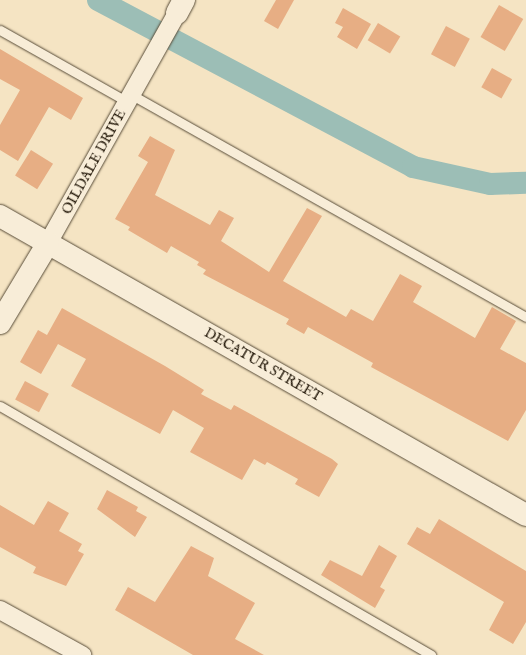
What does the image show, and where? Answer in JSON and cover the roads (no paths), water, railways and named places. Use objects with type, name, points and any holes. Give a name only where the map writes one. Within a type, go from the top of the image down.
[{"type":"street","name":"OILDALE DRIVE","points":[[0,323],[48,243],[180,6]]},
{"type":"street","name":"DECATUR STREET","points":[[0,216],[526,515]]},
{"type":"street","points":[[0,610],[82,655]]},
{"type":"lane","points":[[0,30],[130,98],[526,317]]},
{"type":"lane","points":[[0,406],[431,655]]},
{"type":"waterway","points":[[98,0],[413,167],[490,184],[526,183]]}]
